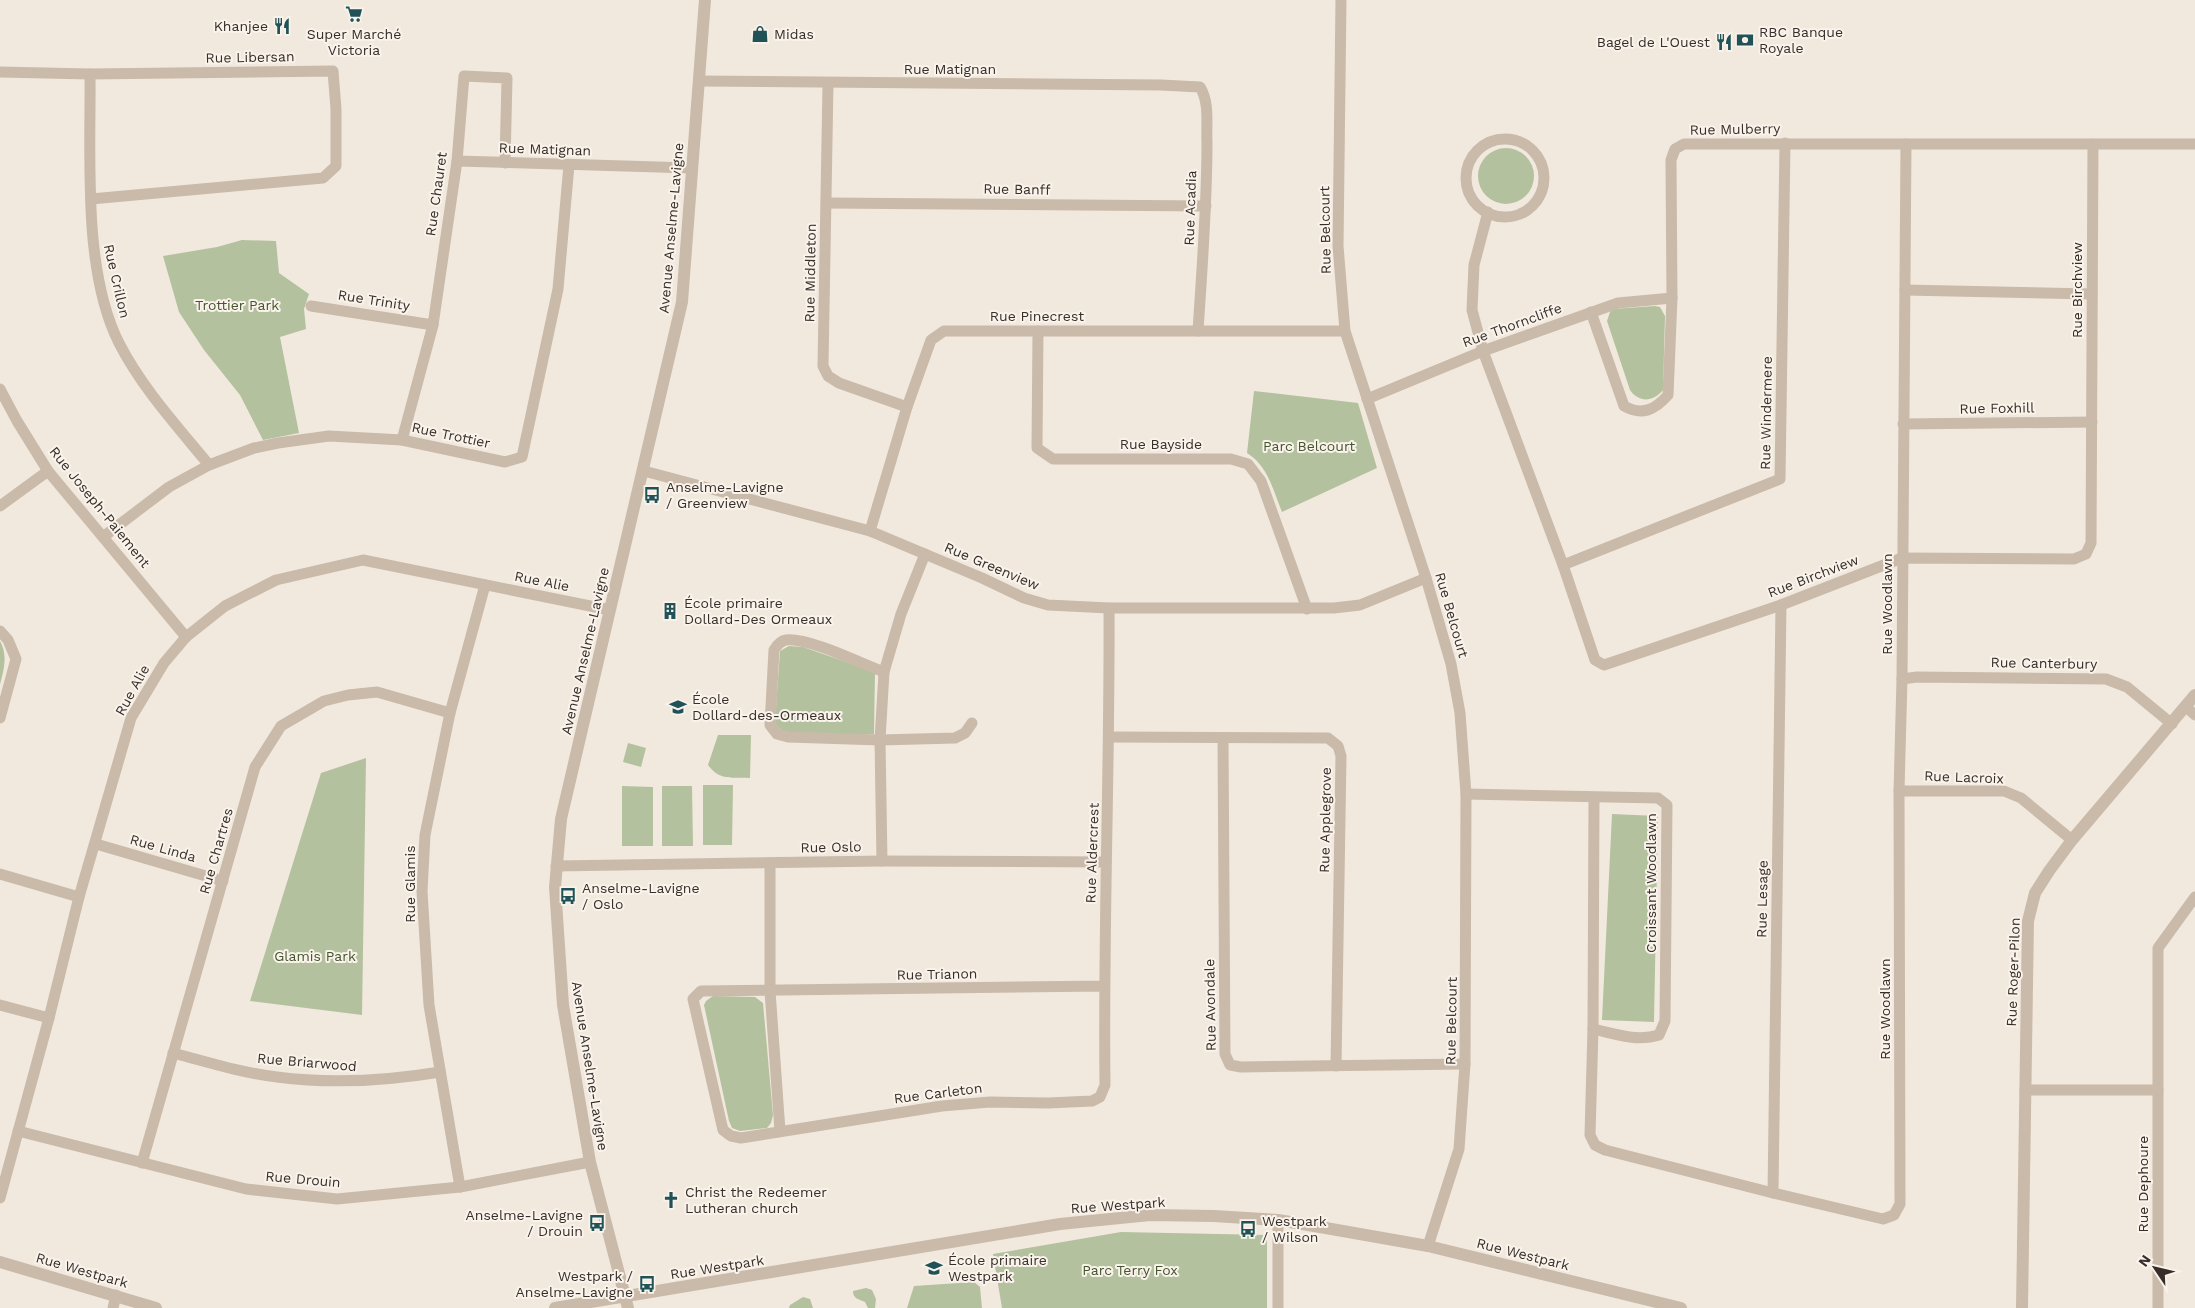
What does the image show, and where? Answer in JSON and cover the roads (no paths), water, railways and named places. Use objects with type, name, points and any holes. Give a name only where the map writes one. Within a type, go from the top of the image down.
[{"type":"street","name":"Avenue Anselme-Lavigne","points":[[626,1302],[590,1162],[563,1005],[555,887],[556,866],[561,819],[644,471],[682,302],[705,0]]},
{"type":"street","name":"Rue Belcourt","points":[[1341,0],[1338,246],[1345,332],[1426,578],[1451,664],[1460,713],[1466,794],[1465,1064],[1459,1149],[1428,1246]]},
{"type":"street","name":"Rue Libersan","points":[[0,72],[90,74],[334,71],[336,166],[323,178],[91,199]]},
{"type":"street","name":"Rue Crillon","points":[[90,74],[92,244],[108,316],[118,342],[148,391],[209,464]]},
{"type":"street","name":"Rue Chauret","points":[[402,440],[432,324],[457,161],[464,76],[507,78],[505,163]]},
{"type":"street","name":"Rue Matignan","points":[[699,81],[1200,87]]},
{"type":"street","name":"Rue Middleton","points":[[828,84],[823,366],[828,376],[839,383],[907,408]]},
{"type":"street","name":"Rue Acadia","points":[[1198,331],[1206,206],[1206,105],[1205,96],[1200,87]]},
{"type":"street","points":[[1513,139],[1525,144],[1535,152],[1542,163],[1545,177],[1543,190],[1531,206],[1514,216],[1500,216],[1488,212],[1478,205],[1469,189],[1467,171],[1471,159],[1478,149],[1495,140],[1513,139]]},
{"type":"street","name":"Rue Windermere","points":[[1563,565],[1780,480],[1785,143]]},
{"type":"street","name":"Rue Mulberry","points":[[1591,312],[1624,406],[1634,412],[1648,411],[1660,404],[1668,395],[1672,298],[1671,160],[1675,149],[1684,144],[2195,144]]},
{"type":"street","name":"Rue Woodlawn","points":[[1594,798],[1593,1029],[1590,1135],[1595,1145],[1605,1150],[1883,1219],[1894,1215],[1900,1204],[1899,791],[1902,679],[1906,144]]},
{"type":"street","name":"Rue Birchview","points":[[1488,212],[1474,266],[1472,310],[1483,352],[1563,565],[1595,660],[1604,666],[1781,605],[1902,558],[2074,559],[2086,554],[2091,543],[2093,144]]},
{"type":"street","name":"Rue Matignan","points":[[457,161],[691,168]]},
{"type":"street","name":"Rue Trottier","points":[[103,537],[169,487],[209,464],[254,448],[329,436],[402,440],[505,462],[522,457],[558,288],[569,165]]},
{"type":"street","name":"Rue Banff","points":[[827,203],[1206,206]]},
{"type":"street","points":[[1905,290],[2092,294]]},
{"type":"street","name":"Rue Thorncliffe","points":[[1368,399],[1483,352],[1618,303],[1672,298]]},
{"type":"street","name":"Rue Trinity","points":[[311,306],[432,324]]},
{"type":"street","name":"Rue Pinecrest","points":[[870,531],[907,408],[931,340],[944,330],[1345,332]]},
{"type":"street","name":"Rue Bayside","points":[[1038,331],[1036,448],[1053,459],[1231,459],[1248,464],[1261,481],[1307,609]]},
{"type":"street","name":"Rue Joseph-Paiement","points":[[0,389],[48,471],[186,637]]},
{"type":"street","name":"Rue Foxhill","points":[[1903,424],[2092,422]]},
{"type":"street","points":[[0,506],[48,471]]},
{"type":"street","name":"Rue Greenview","points":[[644,471],[870,531],[1024,598],[1048,605],[1109,608],[1307,609],[1360,605],[1426,578]]},
{"type":"street","points":[[882,861],[880,740],[884,672],[901,614],[924,554]]},
{"type":"street","name":"Rue Alie","points":[[0,1198],[49,1018],[79,897],[96,844],[131,718],[164,663],[186,637],[225,606],[276,580],[363,560],[610,610]]},
{"type":"street","name":"Rue Glamis","points":[[460,1187],[429,1005],[422,891],[425,835],[450,713],[485,585]]},
{"type":"street","name":"Rue Lesage","points":[[1773,1193],[1781,605]]},
{"type":"street","name":"Rue Aldercrest","points":[[1100,1097],[1105,1085],[1104,986],[1110,736],[1109,608]]},
{"type":"street","points":[[0,631],[8,640],[16,659],[0,718]]},
{"type":"street","points":[[884,672],[803,641],[786,640],[778,644],[774,650],[770,725],[777,734],[788,737],[880,740],[956,738],[965,734],[972,723]]},
{"type":"street","name":"Rue Canterbury","points":[[1902,679],[1917,677],[2106,679],[2126,687],[2172,724]]},
{"type":"street","name":"Rue Chartres","points":[[142,1163],[255,767],[281,726],[324,701],[348,695],[377,692],[450,713]]},
{"type":"street","name":"Rue Roger-Pilon","points":[[2022,1308],[2028,921],[2036,893],[2072,840],[2172,724],[2191,711],[2195,695]]},
{"type":"street","name":"Rue Applegrove","points":[[1110,736],[1328,738],[1338,746],[1341,756],[1336,1066]]},
{"type":"street","name":"Rue Avondale","points":[[1223,738],[1224,1054],[1230,1065],[1240,1067],[1465,1064]]},
{"type":"street","name":"Rue Lacroix","points":[[1899,791],[2004,791],[2021,798],[2072,840]]},
{"type":"street","name":"Croissant Woodlawn","points":[[1466,794],[1658,798],[1666,805],[1665,1021],[1659,1035],[1648,1038],[1626,1037],[1593,1029]]},
{"type":"street","name":"Rue Linda","points":[[96,844],[223,881]]},
{"type":"street","name":"Rue Oslo","points":[[556,866],[882,861],[1106,862]]},
{"type":"street","points":[[770,863],[770,991],[780,1131]]},
{"type":"street","points":[[0,874],[79,897]]},
{"type":"street","name":"Rue Dephoure","points":[[2158,1308],[2158,948],[2195,897]]},
{"type":"street","name":"Rue Trianon","points":[[770,991],[1104,986]]},
{"type":"street","name":"Rue Carleton","points":[[770,991],[701,991],[693,999],[723,1130],[731,1136],[741,1138],[942,1106],[990,1102],[1048,1103],[1092,1101],[1100,1097]]},
{"type":"street","points":[[0,1005],[49,1018]]},
{"type":"street","name":"Rue Briarwood","points":[[173,1053],[276,1077],[311,1080],[367,1082],[440,1072]]},
{"type":"street","points":[[2025,1090],[2158,1090]]},
{"type":"street","name":"Rue Drouin","points":[[18,1131],[246,1189],[337,1199],[460,1187],[590,1162]]},
{"type":"street","name":"Rue Westpark","points":[[555,1308],[626,1302],[1060,1224],[1150,1215],[1278,1220],[1428,1246],[1681,1308]]},
{"type":"street","points":[[1278,1220],[1278,1308]]},
{"type":"street","name":"Rue Westpark","points":[[0,1262],[156,1308]]},
{"type":"street","points":[[113,1308],[116,1295]]},
{"type":"place","name":"Super Marché Victoria","points":[[354,14]]},
{"type":"place","name":"Khanjee","points":[[282,26]]},
{"type":"place","name":"Midas","points":[[760,34]]},
{"type":"place","name":"RBC Banque Royale","points":[[1745,40]]},
{"type":"place","name":"Bagel de L'Ouest","points":[[1724,42]]},
{"type":"place","name":"Anselme-Lavigne / Greenview","points":[[652,495]]},
{"type":"place","name":"École primaire Dollard-Des Ormeaux","points":[[670,611]]},
{"type":"place","name":"École Dollard-des-Ormeaux","points":[[678,707]]},
{"type":"place","name":"Anselme-Lavigne / Oslo","points":[[568,896]]},
{"type":"place","name":"Christ the Redeemer Lutheran church","points":[[671,1200]]},
{"type":"place","name":"Anselme-Lavigne / Drouin","points":[[597,1223]]},
{"type":"place","name":"Westpark / Wilson","points":[[1248,1229]]},
{"type":"place","name":"École primaire Westpark","points":[[934,1268]]},
{"type":"place","name":"Westpark / Anselme-Lavigne","points":[[647,1284]]},
{"type":"park label","name":"Trottier Park","points":[[237,305]]},
{"type":"park label","name":"Parc Belcourt","points":[[1309,446]]},
{"type":"park label","name":"Glamis Park","points":[[315,956]]},
{"type":"park label","name":"Parc Terry Fox","points":[[1130,1270]]}]
